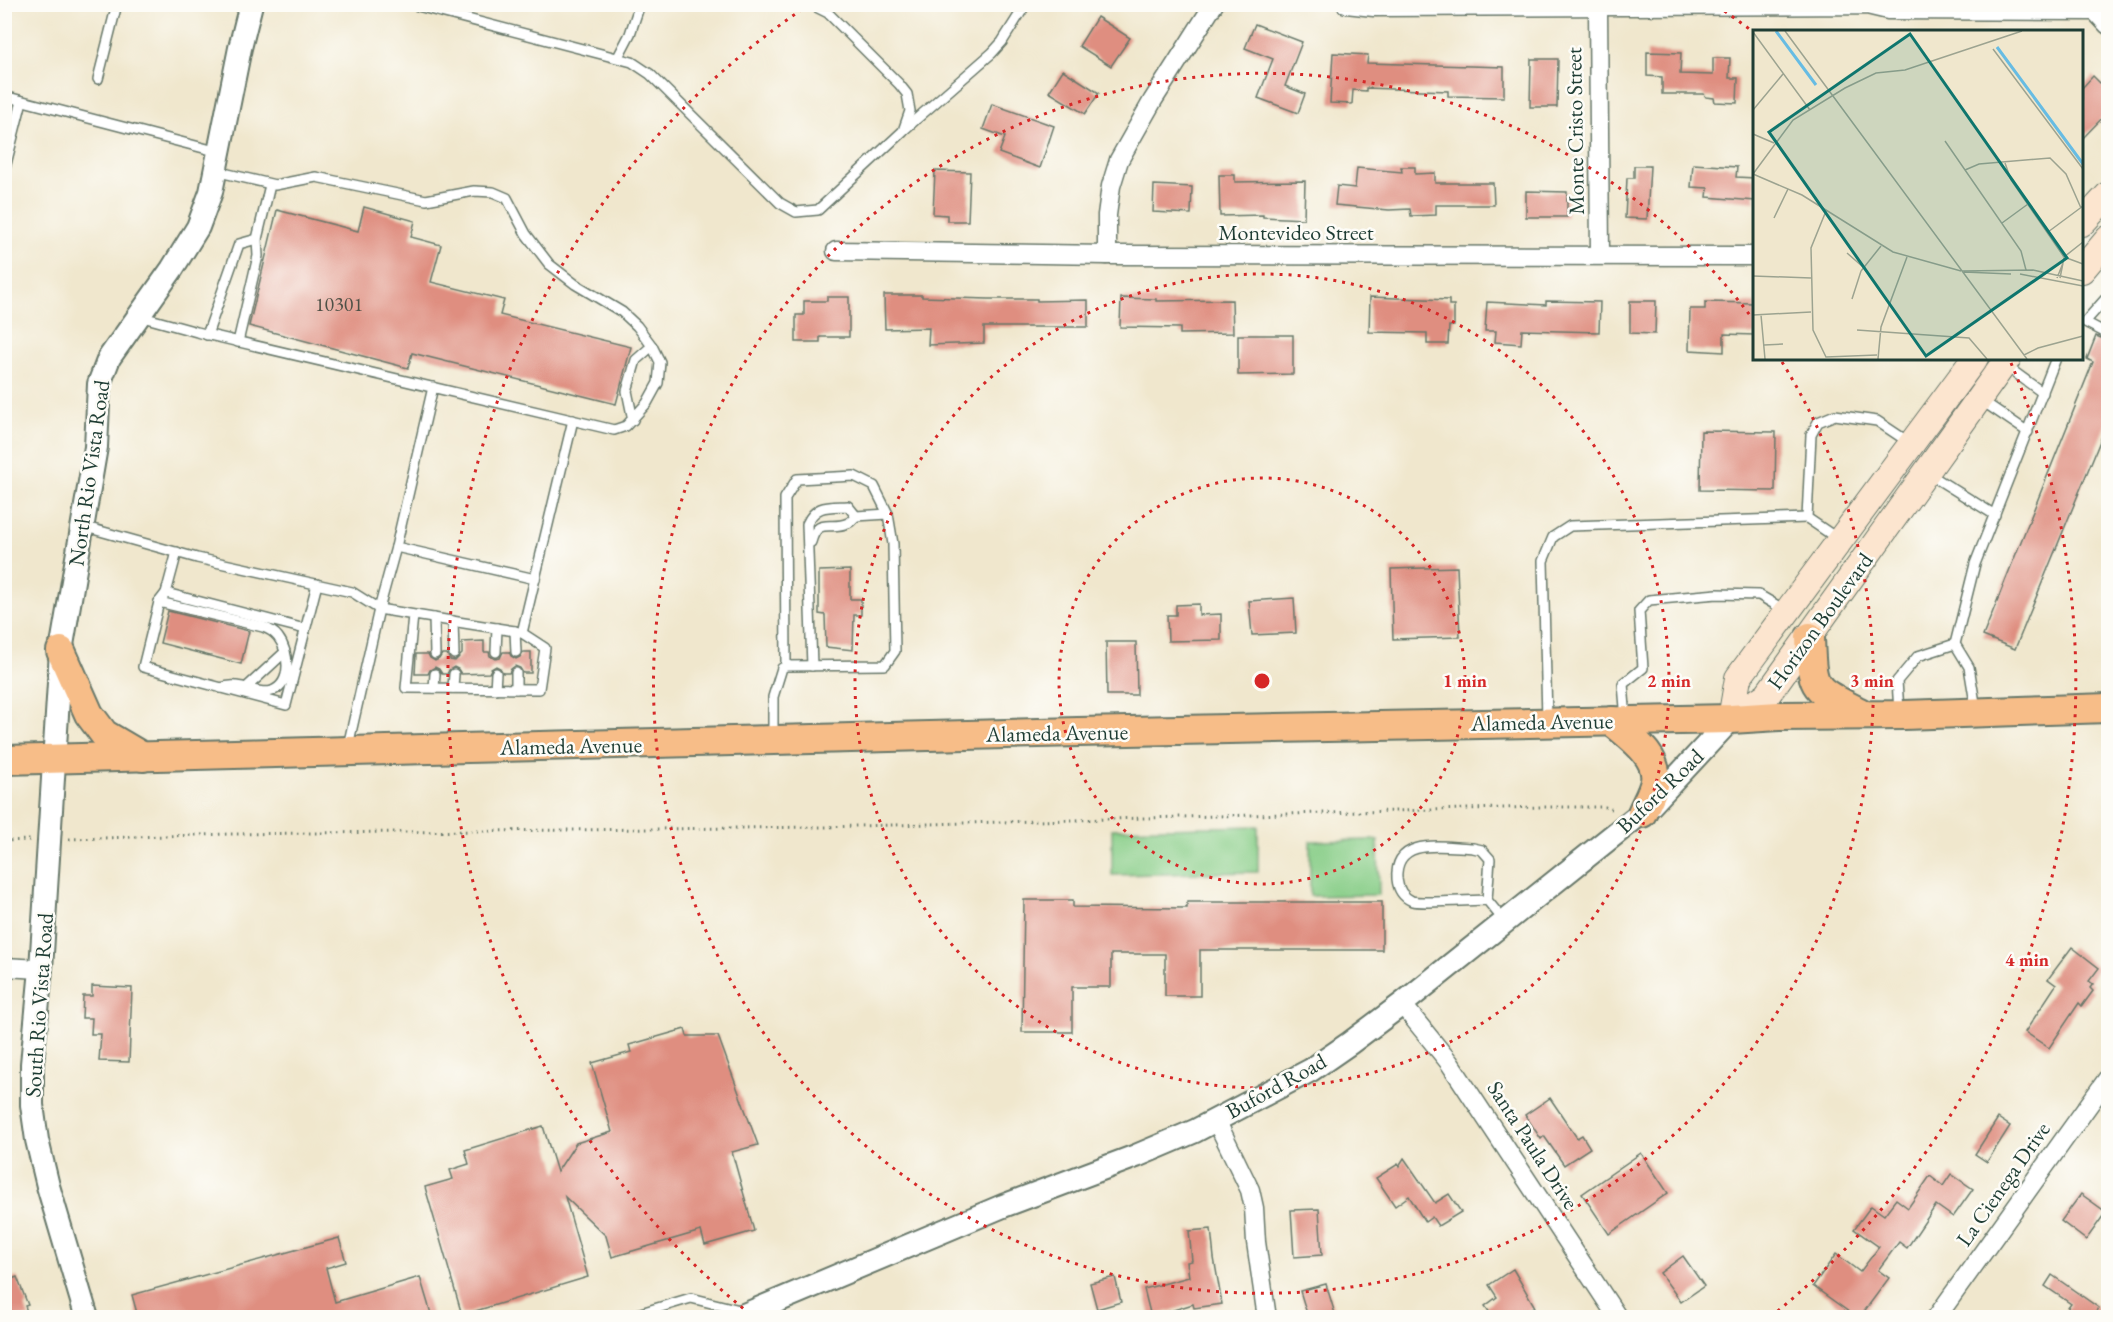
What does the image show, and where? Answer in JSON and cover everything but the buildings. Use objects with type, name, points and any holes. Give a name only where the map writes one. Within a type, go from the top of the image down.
[{"type":"main road","points":[[2083,222],[2109,195]]},
{"type":"main road","name":"Horizon Boulevard","points":[[1731,719],[1738,678],[1974,360]]},
{"type":"main road","name":"Horizon Boulevard","points":[[1731,719],[1767,695],[2006,361]]},
{"type":"main road","points":[[1810,637],[1811,674],[1816,686],[1828,696],[1865,715]]},
{"type":"main road","points":[[61,651],[89,714],[104,734],[143,757]]},
{"type":"main road","name":"Alameda Avenue","points":[[4,760],[1731,719],[1779,716],[1899,715],[2109,708]]},
{"type":"main road","points":[[1619,721],[1653,764],[1655,781],[1638,816]]},
{"type":"street","name":"North Rio Vista Road","points":[[56,759],[61,651],[96,447],[99,384],[109,358],[198,227],[211,192],[251,4]]},
{"type":"street","points":[[1107,255],[1107,215],[1111,186],[1119,160],[1153,100],[1214,4]]},
{"type":"street","points":[[1346,4],[1374,7],[1868,5],[1888,10],[2098,7],[2109,25]]},
{"type":"street","name":"Monte Cristo Street","points":[[1598,7],[1600,255]]},
{"type":"street","name":"Montevideo Street","points":[[836,251],[1107,255],[1753,256]]},
{"type":"street","name":"Buford Road","points":[[746,1316],[1004,1206],[1136,1156],[1216,1120],[1311,1070],[1402,1004],[1638,816],[1668,789],[1731,719]]},
{"type":"street","name":"South Rio Vista Road","points":[[56,759],[32,1064],[32,1104],[37,1140],[48,1186],[87,1317]]},
{"type":"street","points":[[4,967],[41,969]]},
{"type":"street","name":"Santa Paula Drive","points":[[1402,1004],[1449,1062],[1618,1317]]},
{"type":"street","name":"La Cienega Drive","points":[[1936,1317],[2109,1078]]},
{"type":"street","points":[[1216,1120],[1250,1190],[1267,1317]]},
{"type":"lane","points":[[98,79],[117,4]]},
{"type":"lane","points":[[410,4],[632,62],[650,74],[780,202],[796,212],[818,210],[903,130],[992,52],[1002,42],[1026,4]]},
{"type":"lane","points":[[618,57],[630,34],[639,4]]},
{"type":"lane","points":[[810,4],[828,13],[907,94],[910,111],[903,130]]},
{"type":"lane","points":[[4,96],[217,161],[270,185],[316,177],[426,200],[474,191],[493,192],[507,198],[526,234],[549,264],[575,284],[622,312],[637,326],[652,346],[660,362],[658,383],[647,403],[633,420],[626,426],[615,429],[207,335],[139,316]]},
{"type":"lane","points":[[4,172],[22,101]]},
{"type":"lane","points":[[238,342],[258,256],[257,239],[270,185]]},
{"type":"lane","points":[[207,335],[239,244],[257,239]]},
{"type":"lane","points":[[2109,296],[2083,324],[2109,334]]},
{"type":"lane","points":[[633,420],[627,391],[636,360],[652,346]]},
{"type":"lane","points":[[1977,712],[1969,667],[1955,644],[1975,564],[2055,360]]},
{"type":"lane","points":[[2006,361],[2043,393]]},
{"type":"lane","points":[[347,752],[433,387]]},
{"type":"lane","points":[[1979,399],[2028,432]]},
{"type":"lane","points":[[1807,518],[1810,435],[1818,422],[1835,415],[1877,421],[1912,444]]},
{"type":"lane","points":[[516,652],[519,632],[535,579],[573,420]]},
{"type":"lane","points":[[1927,473],[1995,515]]},
{"type":"lane","points":[[773,741],[773,697],[782,668],[786,666],[885,665],[895,651],[893,544],[888,514],[874,486],[854,476],[797,479],[785,498],[786,666]]},
{"type":"lane","points":[[812,666],[807,524],[812,514],[822,508],[848,506],[856,516]]},
{"type":"lane","points":[[809,548],[815,530],[821,526],[848,523],[856,516],[888,514]]},
{"type":"lane","points":[[1547,722],[1543,561],[1553,537],[1570,526],[1807,518],[1841,541]]},
{"type":"lane","points":[[82,526],[177,552],[352,592],[380,609],[519,632],[545,648],[539,689],[406,688],[414,615]]},
{"type":"lane","points":[[396,547],[535,579]]},
{"type":"lane","points":[[177,552],[166,593],[159,602],[143,667],[286,705],[317,584]]},
{"type":"lane","points":[[166,593],[305,629]]},
{"type":"lane","points":[[1619,721],[1623,684],[1643,668],[1639,611],[1649,600],[1717,594],[1759,595],[1788,612]]},
{"type":"lane","points":[[159,602],[263,627],[273,631],[280,639],[287,663],[285,677],[280,685],[271,691],[232,684],[221,688]]},
{"type":"lane","points":[[434,618],[435,654]]},
{"type":"lane","points":[[453,621],[454,654]]},
{"type":"lane","points":[[496,628],[496,652]]},
{"type":"lane","points":[[1899,715],[1897,681],[1918,656],[1955,644]]},
{"type":"lane","points":[[247,687],[285,652]]},
{"type":"lane","points":[[495,689],[496,673]]},
{"type":"lane","points":[[516,673],[516,689]]},
{"type":"lane","points":[[434,688],[435,674]]},
{"type":"lane","points":[[453,688],[454,674]]},
{"type":"lane","points":[[1487,900],[1413,901],[1401,894],[1397,885],[1396,866],[1404,854],[1416,847],[1482,850],[1490,859],[1487,900],[1505,922]]},
{"type":"lane","points":[[624,1317],[691,1298],[746,1316]]},
{"type":"path","points":[[4,841],[51,835],[822,827],[1539,807],[1605,807],[1638,816]]},
{"type":"green space","points":[[1258,826],[1258,872],[1112,875],[1112,829]]},
{"type":"green space","points":[[1378,840],[1379,895],[1310,896],[1310,841]]}]
